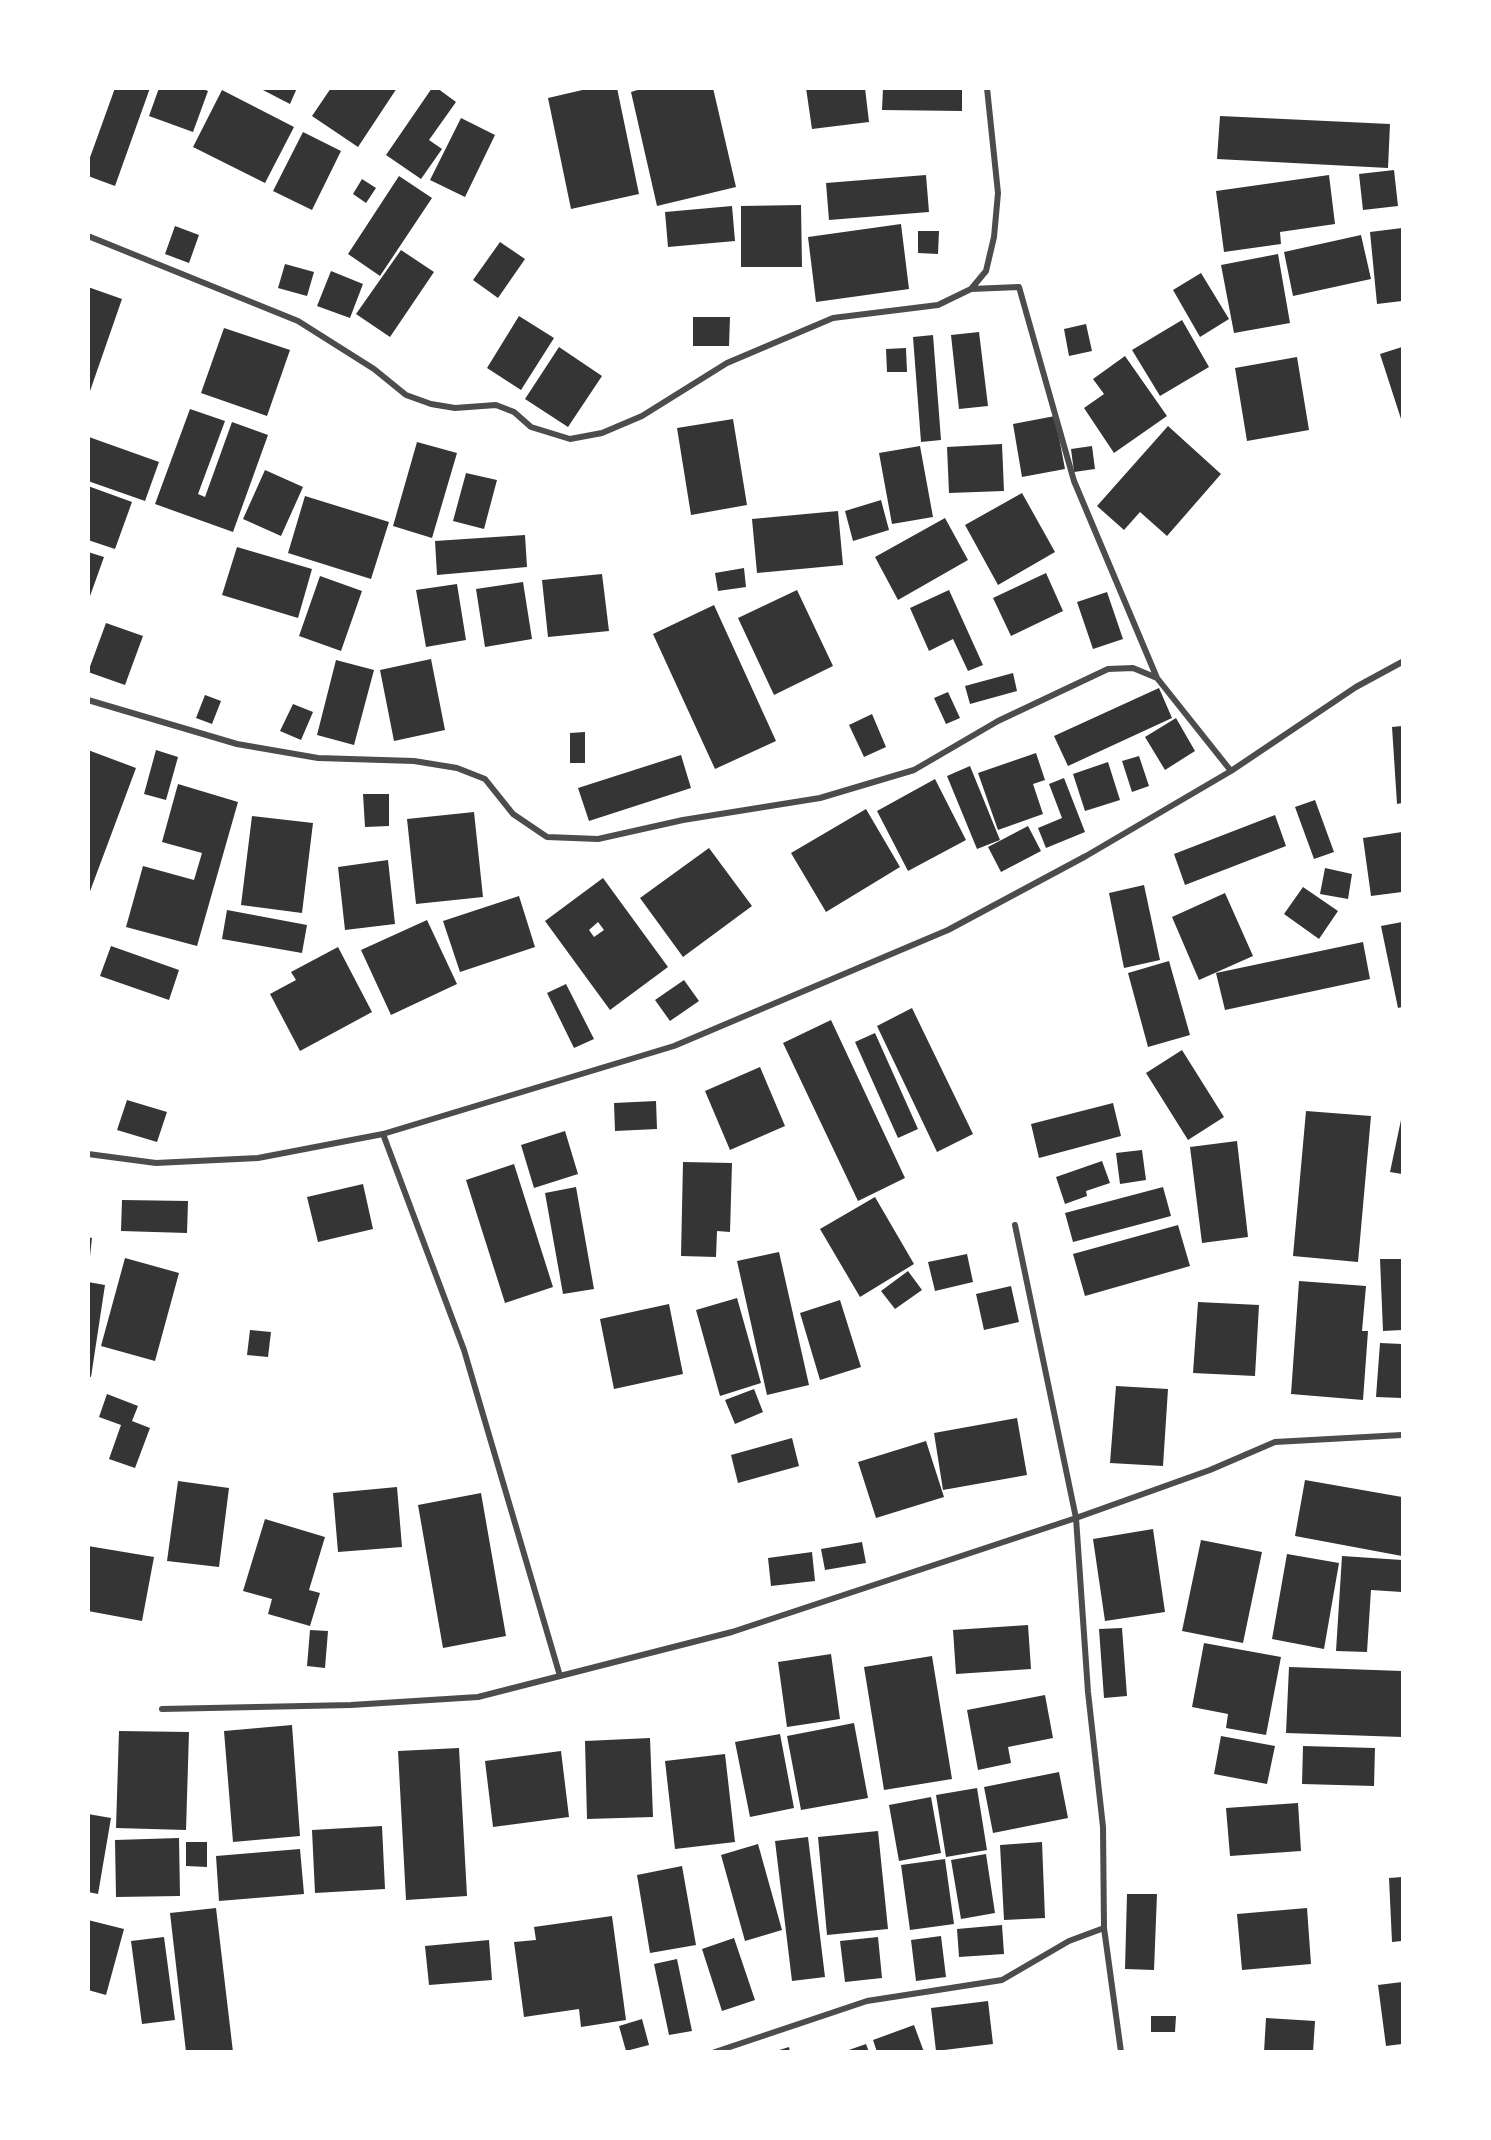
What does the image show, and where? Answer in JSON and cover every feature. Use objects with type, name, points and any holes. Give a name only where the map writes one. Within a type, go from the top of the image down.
[{"type":"street","points":[[971,289],[986,271],[994,237],[998,194],[987,88]]},
{"type":"street","points":[[88,236],[298,321],[374,369],[406,395],[431,404],[455,408],[496,405],[514,412],[531,427],[570,439],[602,433],[642,416],[727,363],[833,318],[938,305],[971,289],[1018,287],[1074,481],[1157,678],[1231,771]]},
{"type":"street","points":[[88,1154],[156,1163],[258,1158],[384,1134],[674,1046],[948,930],[1086,856],[1231,771],[1356,687],[1402,662]]},
{"type":"street","points":[[88,700],[237,744],[318,758],[414,761],[457,768],[485,779],[513,814],[547,837],[598,839],[683,820],[820,798],[914,770],[998,721],[1108,669],[1133,668],[1157,678]]},
{"type":"street","points":[[384,1134],[464,1350],[560,1676]]},
{"type":"street","points":[[1015,1225],[1076,1518],[1088,1692],[1103,1827],[1104,1928],[1121,2052]]},
{"type":"street","points":[[162,1709],[351,1705],[478,1697],[732,1632],[1076,1518],[1210,1470],[1275,1442],[1402,1435]]},
{"type":"street","points":[[715,2052],[867,2001],[1002,1980],[1069,1941],[1104,1928]]},
{"type":"building","points":[[115,88],[150,88],[115,186],[88,176],[88,163]]},
{"type":"building","points":[[159,88],[201,88],[208,91],[193,132],[149,116]]},
{"type":"building","points":[[259,88],[297,88],[290,104]]},
{"type":"building","points":[[331,88],[397,88],[358,147],[312,116]]},
{"type":"building","points":[[432,88],[437,88],[456,102],[429,140],[442,149],[421,179],[386,155]]},
{"type":"building","points":[[591,88],[617,88],[639,194],[571,209],[548,98]]},
{"type":"building","points":[[644,88],[713,88],[736,187],[657,206],[631,92]]},
{"type":"building","points":[[806,88],[865,88],[869,122],[812,129]]},
{"type":"building","points":[[883,88],[962,88],[962,111],[882,110]]},
{"type":"building","points":[[222,90],[294,127],[265,183],[193,147]]},
{"type":"building","points":[[1220,116],[1390,124],[1388,168],[1217,159]]},
{"type":"building","points":[[461,118],[495,135],[465,197],[430,180]]},
{"type":"building","points":[[303,132],[341,151],[312,210],[273,191]]},
{"type":"building","points":[[1394,170],[1398,206],[1363,210],[1359,174]]},
{"type":"building","points":[[926,175],[929,212],[829,220],[826,183]]},
{"type":"building","points":[[1329,175],[1335,224],[1280,232],[1281,244],[1224,252],[1216,191]]},
{"type":"building","points":[[399,176],[432,198],[380,276],[348,254]]},
{"type":"building","points":[[362,179],[376,188],[366,203],[353,194]]},
{"type":"building","points":[[801,205],[802,267],[741,267],[741,206]]},
{"type":"building","points":[[732,206],[735,241],[668,247],[665,212]]},
{"type":"building","points":[[901,224],[909,289],[816,302],[808,237]]},
{"type":"building","points":[[175,226],[199,235],[189,263],[165,254]]},
{"type":"building","points":[[1402,228],[1402,301],[1377,304],[1370,232]]},
{"type":"building","points":[[918,231],[939,231],[938,254],[918,253]]},
{"type":"building","points":[[1361,235],[1371,279],[1293,296],[1284,252]]},
{"type":"building","points":[[500,242],[525,259],[498,298],[473,280]]},
{"type":"building","points":[[401,250],[434,272],[390,337],[356,314]]},
{"type":"building","points":[[1278,254],[1290,323],[1234,333],[1221,265]]},
{"type":"building","points":[[285,264],[314,272],[307,296],[278,288]]},
{"type":"building","points":[[331,271],[363,284],[350,318],[317,306]]},
{"type":"building","points":[[1201,273],[1229,319],[1200,337],[1173,290]]},
{"type":"building","points":[[88,287],[122,299],[89,394],[88,394]]},
{"type":"building","points":[[519,316],[554,338],[521,390],[487,368]]},
{"type":"building","points":[[693,317],[730,317],[729,346],[693,346]]},
{"type":"building","points":[[1182,320],[1209,367],[1160,396],[1132,350]]},
{"type":"building","points":[[1086,324],[1092,351],[1069,356],[1064,329]]},
{"type":"building","points":[[224,328],[290,350],[267,416],[201,393]]},
{"type":"building","points":[[979,332],[988,406],[959,409],[951,335]]},
{"type":"building","points":[[933,335],[941,440],[921,442],[913,337]]},
{"type":"building","points":[[559,347],[602,376],[568,427],[525,399]]},
{"type":"building","points":[[1402,347],[1402,422],[1380,354]]},
{"type":"building","points":[[906,348],[907,372],[887,372],[886,349]]},
{"type":"building","points":[[1125,356],[1167,416],[1114,453],[1084,408],[1104,394],[1093,379]]},
{"type":"building","points":[[1297,357],[1309,430],[1247,441],[1235,368]]},
{"type":"building","points":[[190,409],[225,421],[198,494],[205,497],[232,422],[268,435],[233,532],[155,504]]},
{"type":"building","points":[[1055,416],[1065,469],[1022,477],[1013,424]]},
{"type":"building","points":[[733,419],[747,505],[691,515],[677,428]]},
{"type":"building","points":[[1168,426],[1221,474],[1167,536],[1140,512],[1124,530],[1097,506]]},
{"type":"building","points":[[89,437],[159,462],[145,501],[88,481]]},
{"type":"building","points":[[417,442],[457,453],[432,538],[393,526]]},
{"type":"building","points":[[1002,444],[1004,491],[949,493],[947,447]]},
{"type":"building","points":[[920,446],[933,517],[892,524],[879,453]]},
{"type":"building","points":[[1092,446],[1095,469],[1074,472],[1071,449]]},
{"type":"building","points":[[265,470],[303,487],[281,536],[243,519]]},
{"type":"building","points":[[466,473],[497,480],[484,529],[453,521]]},
{"type":"building","points":[[88,486],[132,502],[115,549],[88,540]]},
{"type":"building","points":[[1022,493],[1055,552],[998,585],[965,525]]},
{"type":"building","points":[[305,496],[389,522],[371,579],[288,553]]},
{"type":"building","points":[[881,500],[889,530],[853,541],[845,511]]},
{"type":"building","points":[[838,511],[843,565],[757,573],[752,519]]},
{"type":"building","points":[[945,518],[968,560],[898,600],[875,557]]},
{"type":"building","points":[[525,535],[527,567],[437,575],[435,541]]},
{"type":"building","points":[[237,547],[312,569],[298,618],[222,595]]},
{"type":"building","points":[[88,552],[104,557],[89,599],[88,599]]},
{"type":"building","points":[[744,568],[746,587],[718,591],[715,573]]},
{"type":"building","points":[[1046,573],[1063,611],[1011,636],[993,598]]},
{"type":"building","points":[[602,574],[609,631],[548,637],[542,580]]},
{"type":"building","points":[[320,576],[362,591],[341,651],[299,636]]},
{"type":"building","points":[[523,582],[532,639],[485,647],[476,589]]},
{"type":"building","points":[[457,584],[466,640],[426,647],[416,590]]},
{"type":"building","points":[[797,590],[833,666],[774,695],[738,618]]},
{"type":"building","points":[[949,590],[983,665],[968,671],[953,639],[929,651],[910,608]]},
{"type":"building","points":[[1107,592],[1123,639],[1093,649],[1077,602]]},
{"type":"building","points":[[714,605],[776,741],[715,769],[653,634]]},
{"type":"building","points":[[106,623],[143,636],[125,685],[88,672]]},
{"type":"building","points":[[431,659],[445,730],[394,741],[380,670]]},
{"type":"building","points":[[336,660],[374,670],[354,745],[317,735]]},
{"type":"building","points":[[1013,673],[1017,691],[970,704],[965,686]]},
{"type":"building","points":[[1159,688],[1172,718],[1068,766],[1054,736]]},
{"type":"building","points":[[948,692],[960,718],[946,724],[934,698]]},
{"type":"building","points":[[205,695],[221,701],[212,724],[196,718]]},
{"type":"building","points":[[293,704],[313,712],[301,740],[280,731]]},
{"type":"building","points":[[872,714],[886,747],[864,757],[849,725]]},
{"type":"building","points":[[1176,718],[1195,751],[1165,770],[1145,737]]},
{"type":"building","points":[[1402,726],[1402,803],[1397,804],[1392,727]]},
{"type":"building","points":[[585,732],[585,763],[570,763],[570,733]]},
{"type":"building","points":[[88,750],[136,768],[89,894],[88,894]]},
{"type":"building","points":[[156,750],[178,757],[166,800],[144,794]]},
{"type":"building","points":[[1036,753],[1045,780],[1033,784],[1043,814],[998,830],[978,773]]},
{"type":"building","points":[[681,755],[691,788],[589,821],[578,788]]},
{"type":"building","points":[[1139,756],[1149,786],[1132,792],[1122,761]]},
{"type":"building","points":[[1108,762],[1120,800],[1085,811],[1073,774]]},
{"type":"building","points":[[970,766],[1000,840],[977,849],[947,776]]},
{"type":"building","points":[[1064,778],[1085,832],[1046,848],[1038,828],[1062,818],[1049,784]]},
{"type":"building","points":[[935,779],[966,840],[908,871],[877,811]]},
{"type":"building","points":[[178,784],[238,802],[197,946],[126,927],[143,866],[194,880],[202,853],[162,842]]},
{"type":"building","points":[[363,794],[389,794],[389,826],[365,827]]},
{"type":"building","points":[[1315,800],[1334,852],[1314,859],[1295,807]]},
{"type":"building","points":[[866,809],[900,867],[826,912],[791,853]]},
{"type":"building","points":[[474,812],[483,897],[416,904],[407,819]]},
{"type":"building","points":[[1275,815],[1286,846],[1185,885],[1174,854]]},
{"type":"building","points":[[252,816],[313,823],[302,913],[241,905]]},
{"type":"building","points":[[1028,826],[1041,851],[1001,872],[988,847]]},
{"type":"building","points":[[1402,832],[1402,892],[1371,896],[1363,838]]},
{"type":"building","points":[[709,848],[752,906],[683,957],[640,898]]},
{"type":"building","points":[[388,860],[395,924],[345,930],[338,867]]},
{"type":"building","points":[[1325,868],[1352,874],[1348,899],[1320,894]]},
{"type":"building","points":[[603,878],[668,967],[610,1010],[545,921]],"holes":[[[598,922],[604,930],[594,937],[589,930]]]},
{"type":"building","points":[[1144,885],[1160,960],[1124,968],[1109,893]]},
{"type":"building","points":[[1303,887],[1338,911],[1319,939],[1284,914]]},
{"type":"building","points":[[1225,893],[1253,956],[1199,980],[1172,917]]},
{"type":"building","points":[[519,896],[535,947],[460,972],[443,921]]},
{"type":"building","points":[[227,910],[307,925],[302,953],[222,939]]},
{"type":"building","points":[[427,920],[457,984],[391,1015],[361,950]]},
{"type":"building","points":[[1402,922],[1402,1007],[1398,1008],[1381,926]]},
{"type":"building","points":[[1363,942],[1370,979],[1225,1010],[1216,973]]},
{"type":"building","points":[[111,946],[179,970],[169,1000],[100,976]]},
{"type":"building","points":[[338,947],[372,1012],[300,1051],[270,994],[296,980],[291,972]]},
{"type":"building","points":[[1169,961],[1190,1035],[1148,1047],[1128,973]]},
{"type":"building","points":[[684,980],[699,1001],[670,1021],[655,1000]]},
{"type":"building","points":[[566,984],[594,1039],[574,1048],[547,993]]},
{"type":"building","points":[[912,1008],[973,1134],[937,1152],[877,1026]]},
{"type":"building","points":[[831,1020],[905,1178],[858,1201],[783,1043]]},
{"type":"building","points":[[875,1033],[918,1129],[898,1138],[855,1042]]},
{"type":"building","points":[[1182,1050],[1224,1117],[1188,1140],[1146,1073]]},
{"type":"building","points":[[760,1067],[785,1126],[730,1150],[705,1091]]},
{"type":"building","points":[[127,1100],[167,1112],[157,1142],[117,1130]]},
{"type":"building","points":[[656,1101],[657,1129],[615,1131],[614,1103]]},
{"type":"building","points":[[1113,1103],[1121,1136],[1039,1158],[1031,1124]]},
{"type":"building","points":[[1306,1111],[1371,1116],[1358,1262],[1293,1256]]},
{"type":"building","points":[[1402,1120],[1402,1174],[1390,1172]]},
{"type":"building","points":[[565,1131],[578,1174],[534,1188],[521,1145]]},
{"type":"building","points":[[1237,1141],[1248,1237],[1202,1243],[1190,1147]]},
{"type":"building","points":[[1142,1150],[1146,1180],[1120,1184],[1116,1153]]},
{"type":"building","points":[[1102,1161],[1110,1183],[1086,1191],[1087,1196],[1065,1204],[1056,1177]]},
{"type":"building","points":[[683,1162],[732,1163],[730,1232],[717,1231],[716,1257],[681,1256]]},
{"type":"building","points":[[514,1164],[553,1287],[505,1303],[466,1180]]},
{"type":"building","points":[[363,1184],[373,1229],[318,1242],[307,1197]]},
{"type":"building","points":[[576,1187],[594,1289],[563,1294],[545,1193]]},
{"type":"building","points":[[1163,1187],[1171,1216],[1073,1242],[1065,1213]]},
{"type":"building","points":[[875,1197],[914,1264],[860,1297],[820,1229]]},
{"type":"building","points":[[122,1200],[188,1201],[187,1233],[121,1231]]},
{"type":"building","points":[[1178,1225],[1190,1266],[1085,1296],[1073,1254]]},
{"type":"building","points":[[88,1237],[92,1238],[90,1256],[88,1256]]},
{"type":"building","points":[[779,1252],[809,1385],[767,1395],[737,1261]]},
{"type":"building","points":[[967,1254],[973,1282],[935,1291],[928,1262]]},
{"type":"building","points":[[125,1258],[179,1273],[155,1361],[101,1346]]},
{"type":"building","points":[[1380,1259],[1402,1259],[1402,1330],[1383,1331]]},
{"type":"building","points":[[908,1271],[922,1290],[895,1309],[881,1291]]},
{"type":"building","points":[[1299,1281],[1366,1286],[1362,1331],[1368,1331],[1363,1400],[1291,1394]]},
{"type":"building","points":[[88,1282],[105,1285],[91,1377],[88,1376]]},
{"type":"building","points":[[1011,1286],[1019,1322],[984,1330],[976,1294]]},
{"type":"building","points":[[737,1298],[761,1383],[720,1396],[696,1310]]},
{"type":"building","points":[[840,1300],[861,1367],[820,1380],[800,1313]]},
{"type":"building","points":[[1198,1302],[1259,1305],[1255,1376],[1193,1373]]},
{"type":"building","points":[[669,1304],[683,1374],[614,1389],[600,1319]]},
{"type":"building","points":[[250,1330],[271,1332],[268,1357],[247,1355]]},
{"type":"building","points":[[1380,1343],[1402,1344],[1402,1398],[1376,1397]]},
{"type":"building","points":[[1116,1386],[1168,1389],[1163,1466],[1110,1463]]},
{"type":"building","points":[[754,1389],[763,1412],[735,1424],[725,1400]]},
{"type":"building","points":[[107,1394],[138,1406],[132,1421],[150,1428],[135,1468],[109,1459],[121,1425],[99,1417]]},
{"type":"building","points":[[1017,1418],[1027,1475],[943,1490],[934,1433]]},
{"type":"building","points":[[792,1438],[799,1466],[738,1483],[731,1455]]},
{"type":"building","points":[[926,1441],[944,1497],[876,1518],[858,1462]]},
{"type":"building","points":[[1305,1480],[1402,1497],[1402,1556],[1295,1536]]},
{"type":"building","points":[[178,1481],[229,1488],[219,1567],[167,1561]]},
{"type":"building","points":[[397,1487],[402,1547],[338,1552],[333,1493]]},
{"type":"building","points":[[481,1493],[506,1636],[443,1648],[418,1505]]},
{"type":"building","points":[[265,1519],[325,1537],[309,1590],[320,1593],[310,1626],[268,1614],[272,1599],[243,1591]]},
{"type":"building","points":[[1153,1529],[1165,1612],[1105,1621],[1093,1539]]},
{"type":"building","points":[[1201,1540],[1262,1552],[1243,1643],[1182,1631]]},
{"type":"building","points":[[862,1542],[866,1563],[825,1570],[821,1549]]},
{"type":"building","points":[[88,1546],[154,1557],[142,1621],[88,1611]]},
{"type":"building","points":[[812,1552],[815,1581],[771,1586],[768,1558]]},
{"type":"building","points":[[1287,1554],[1339,1563],[1324,1649],[1272,1639]]},
{"type":"building","points":[[1342,1556],[1402,1560],[1402,1592],[1371,1590],[1367,1652],[1336,1651]]},
{"type":"building","points":[[1028,1625],[1031,1669],[956,1674],[953,1630]]},
{"type":"building","points":[[1122,1628],[1127,1696],[1104,1698],[1099,1629]]},
{"type":"building","points":[[310,1630],[328,1631],[325,1668],[307,1666]]},
{"type":"building","points":[[1204,1643],[1281,1657],[1266,1735],[1226,1728],[1228,1714],[1192,1707]]},
{"type":"building","points":[[831,1654],[840,1719],[787,1727],[778,1662]]},
{"type":"building","points":[[932,1656],[952,1779],[884,1790],[864,1667]]},
{"type":"building","points":[[1289,1667],[1402,1671],[1402,1737],[1286,1733]]},
{"type":"building","points":[[1045,1695],[1053,1738],[1008,1747],[1011,1763],[978,1770],[967,1710]]},
{"type":"building","points":[[854,1723],[868,1798],[801,1810],[787,1736]]},
{"type":"building","points":[[292,1725],[300,1836],[233,1842],[224,1731]]},
{"type":"building","points":[[119,1731],[189,1732],[186,1830],[116,1828]]},
{"type":"building","points":[[780,1734],[794,1808],[750,1817],[735,1742]]},
{"type":"building","points":[[1221,1736],[1275,1746],[1267,1784],[1214,1774]]},
{"type":"building","points":[[650,1738],[653,1817],[587,1819],[585,1741]]},
{"type":"building","points":[[1303,1746],[1375,1748],[1374,1786],[1302,1784]]},
{"type":"building","points":[[459,1748],[467,1896],[406,1900],[398,1751]]},
{"type":"building","points":[[561,1751],[569,1817],[493,1827],[485,1761]]},
{"type":"building","points":[[725,1754],[735,1842],[675,1849],[665,1761]]},
{"type":"building","points":[[1059,1772],[1068,1818],[993,1833],[984,1787]]},
{"type":"building","points":[[977,1788],[987,1850],[946,1857],[936,1795]]},
{"type":"building","points":[[931,1797],[941,1853],[899,1861],[889,1805]]},
{"type":"building","points":[[1298,1803],[1301,1851],[1230,1856],[1226,1808]]},
{"type":"building","points":[[88,1814],[111,1818],[98,1894],[88,1892]]},
{"type":"building","points":[[382,1826],[385,1889],[315,1893],[312,1830]]},
{"type":"building","points":[[878,1831],[888,1929],[827,1935],[818,1837]]},
{"type":"building","points":[[808,1837],[825,1977],[792,1981],[775,1841]]},
{"type":"building","points":[[179,1838],[180,1896],[116,1897],[115,1840]]},
{"type":"building","points":[[186,1842],[207,1842],[207,1867],[186,1866]]},
{"type":"building","points":[[1042,1842],[1045,1918],[1004,1920],[1000,1845]]},
{"type":"building","points":[[758,1844],[782,1930],[745,1941],[721,1855]]},
{"type":"building","points":[[300,1849],[304,1894],[219,1901],[216,1856]]},
{"type":"building","points":[[986,1854],[995,1913],[961,1919],[951,1860]]},
{"type":"building","points":[[945,1859],[954,1924],[910,1930],[901,1865]]},
{"type":"building","points":[[682,1866],[696,1945],[650,1953],[637,1875]]},
{"type":"building","points":[[1402,1877],[1402,1941],[1392,1942],[1389,1878]]},
{"type":"building","points":[[1127,1894],[1157,1894],[1154,1970],[1125,1969]]},
{"type":"building","points":[[216,1908],[233,2052],[186,2052],[170,1913]]},
{"type":"building","points":[[1307,1908],[1311,1964],[1242,1970],[1237,1914]]},
{"type":"building","points":[[612,1916],[626,2020],[581,2027],[579,2009],[524,2017],[514,1942],[536,1940],[534,1927]]},
{"type":"building","points":[[88,1920],[124,1929],[106,1995],[88,1990]]},
{"type":"building","points":[[1002,1925],[1004,1954],[959,1957],[957,1929]]},
{"type":"building","points":[[941,1936],[946,1977],[916,1981],[911,1940]]},
{"type":"building","points":[[164,1937],[175,2020],[142,2024],[131,1941]]},
{"type":"building","points":[[878,1937],[882,1978],[845,1982],[840,1941]]},
{"type":"building","points":[[734,1938],[755,2000],[722,2011],[702,1949]]},
{"type":"building","points":[[489,1940],[492,1980],[429,1985],[425,1946]]},
{"type":"building","points":[[677,1959],[692,2031],[669,2035],[654,1964]]},
{"type":"building","points":[[1402,1982],[1402,2044],[1386,2046],[1378,1985]]},
{"type":"building","points":[[988,2001],[993,2044],[936,2051],[931,2008]]},
{"type":"building","points":[[1151,2016],[1176,2016],[1175,2032],[1151,2032]]},
{"type":"building","points":[[1266,2018],[1315,2021],[1313,2052],[1264,2052]]},
{"type":"building","points":[[642,2019],[649,2045],[626,2051],[619,2026]]},
{"type":"building","points":[[914,2025],[924,2052],[877,2052],[873,2040]]},
{"type":"building","points":[[866,2044],[869,2052],[846,2052],[846,2051]]},
{"type":"building","points":[[789,2047],[790,2052],[776,2052],[776,2051]]}]
